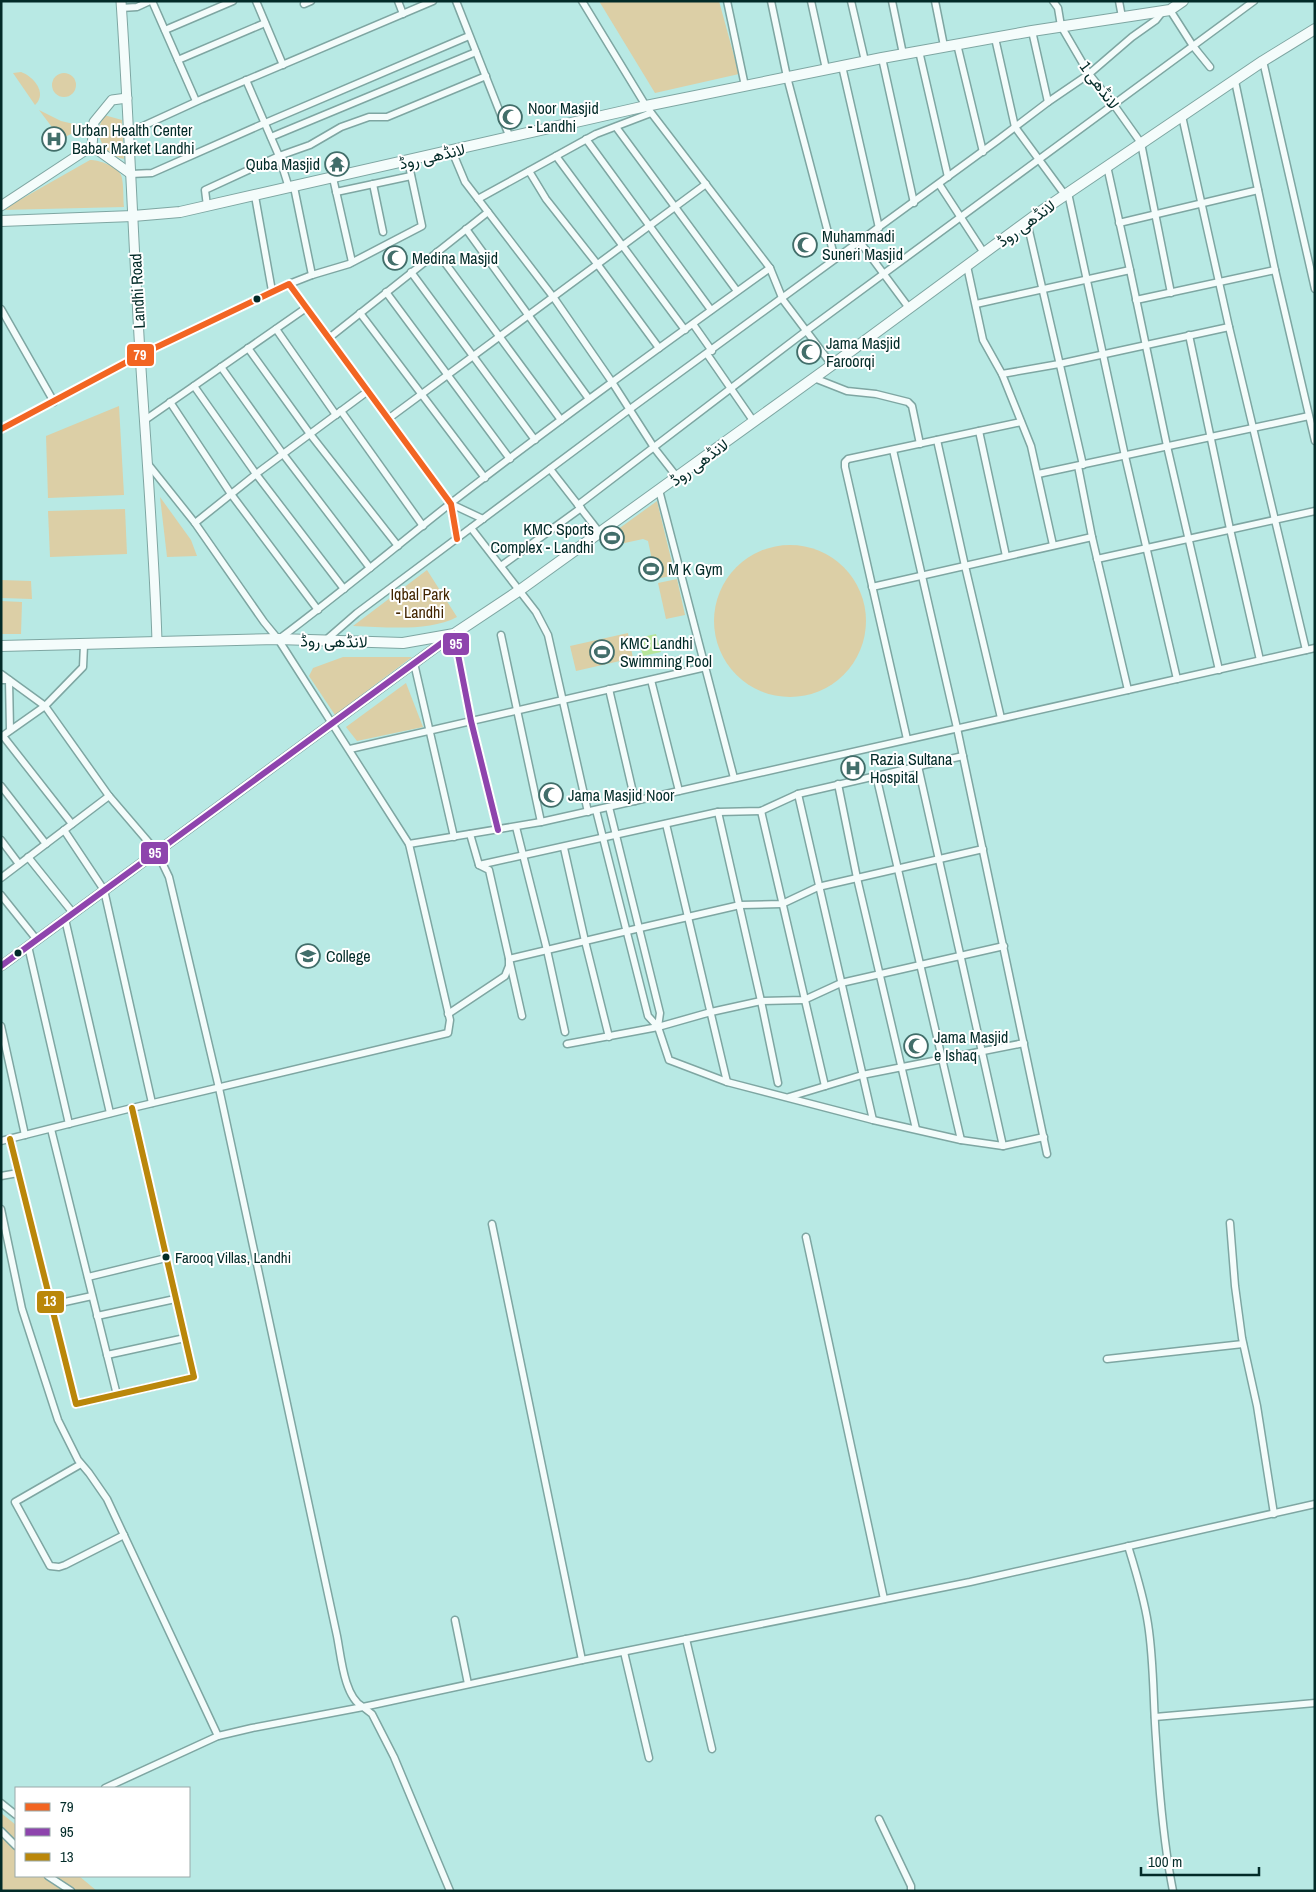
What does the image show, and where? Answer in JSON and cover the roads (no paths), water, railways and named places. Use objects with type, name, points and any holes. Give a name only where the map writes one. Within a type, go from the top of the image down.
[{"type":"main road","name":"لانڈھی روڈ","points":[[1,221],[133,216],[180,212],[510,138],[648,110],[787,77],[944,46],[1167,10],[1183,1]]},
{"type":"main road","name":"لانڈھی روڈ","points":[[1,646],[278,639],[403,642],[454,634],[600,533],[832,366],[1027,222],[1263,61],[1315,29]]},
{"type":"street","points":[[121,5],[137,7],[151,1],[196,101]]},
{"type":"street","points":[[165,30],[233,1]]},
{"type":"street","points":[[256,1],[283,65]]},
{"type":"street","points":[[304,4],[311,1]]},
{"type":"street","points":[[398,1],[403,14]]},
{"type":"street","points":[[130,132],[196,101],[433,1]]},
{"type":"street","points":[[456,1],[510,138]]},
{"type":"street","points":[[582,1],[648,110],[770,268],[782,300],[832,366]]},
{"type":"street","points":[[727,1],[745,86]]},
{"type":"street","points":[[771,1],[787,77],[835,259]]},
{"type":"street","points":[[811,1],[826,69]]},
{"type":"street","points":[[852,1],[865,61]]},
{"type":"street","points":[[892,1],[902,54]]},
{"type":"street","points":[[935,1],[944,46]]},
{"type":"street","name":"لانڈھی 1","points":[[1053,1],[1058,8],[1062,26],[1089,74],[1142,143]]},
{"type":"street","points":[[1119,1],[1122,17]]},
{"type":"street","points":[[501,566],[806,331],[1254,1]]},
{"type":"street","name":"Landhi Road","points":[[121,5],[130,132],[140,355],[148,464],[157,641]]},
{"type":"street","points":[[325,640],[550,469],[983,152],[1048,102],[1089,74],[1167,10],[1210,67]]},
{"type":"street","points":[[178,60],[265,23]]},
{"type":"street","points":[[1032,31],[1048,102]]},
{"type":"street","points":[[92,146],[131,174],[152,173],[469,36]]},
{"type":"street","points":[[995,38],[1015,127],[1067,194],[1177,679]]},
{"type":"street","points":[[957,44],[983,152]]},
{"type":"street","points":[[919,51],[948,177]]},
{"type":"street","points":[[271,137],[476,52]]},
{"type":"street","points":[[882,58],[914,202]]},
{"type":"street","points":[[1263,61],[1315,289]]},
{"type":"street","points":[[842,66],[879,228]]},
{"type":"street","points":[[207,206],[205,190],[279,156],[310,145],[341,127],[369,117],[387,117],[486,76]]},
{"type":"street","points":[[246,80],[292,188],[312,275]]},
{"type":"street","points":[[1235,81],[1275,270],[1315,440]]},
{"type":"street","points":[[92,146],[94,122],[112,100],[127,98]]},
{"type":"street","points":[[478,199],[586,139],[616,127],[648,110]]},
{"type":"street","points":[[1182,116],[1229,326],[1306,650]]},
{"type":"street","points":[[616,127],[737,292]]},
{"type":"street","points":[[586,139],[711,310]]},
{"type":"street","points":[[1142,143],[1171,293]]},
{"type":"street","points":[[1,206],[92,146]]},
{"type":"street","points":[[452,151],[465,182],[554,298],[654,447],[677,477]]},
{"type":"street","points":[[556,156],[685,330]]},
{"type":"street","points":[[1,429],[140,355],[272,291],[352,262],[422,226],[408,161]]},
{"type":"street","points":[[1107,166],[1167,446],[1219,670]]},
{"type":"street","points":[[529,171],[546,199],[598,265],[658,348]]},
{"type":"street","points":[[336,192],[411,176]]},
{"type":"street","points":[[332,178],[352,262]]},
{"type":"street","points":[[373,184],[383,232]]},
{"type":"street","points":[[388,419],[706,184]]},
{"type":"street","points":[[939,184],[984,253]]},
{"type":"street","points":[[1119,223],[1258,190]]},
{"type":"street","points":[[255,196],[272,291]]},
{"type":"street","points":[[329,338],[488,212]]},
{"type":"street","points":[[1027,222],[1080,465],[1092,537],[1128,690]]},
{"type":"street","points":[[466,229],[589,399]]},
{"type":"street","points":[[860,242],[910,308]]},
{"type":"street","points":[[437,252],[561,420]]},
{"type":"street","points":[[967,266],[983,340],[1002,374],[1030,446],[1053,545]]},
{"type":"street","points":[[278,639],[318,610],[484,478],[658,348],[770,268]]},
{"type":"street","points":[[976,304],[1130,270]]},
{"type":"street","points":[[1136,300],[1275,270]]},
{"type":"street","points":[[411,272],[535,440]]},
{"type":"street","points":[[288,284],[451,504],[457,539]]},
{"type":"street","points":[[386,292],[510,459]]},
{"type":"street","points":[[145,420],[306,308]]},
{"type":"street","points":[[1,309],[54,402]]},
{"type":"street","points":[[360,313],[484,478]]},
{"type":"street","points":[[693,324],[731,388],[754,422]]},
{"type":"street","points":[[1002,374],[1059,364],[1229,326]]},
{"type":"street","points":[[276,329],[423,526]]},
{"type":"street","points":[[1189,335],[1260,660]]},
{"type":"street","points":[[248,348],[310,434],[398,546]]},
{"type":"street","points":[[221,367],[283,454],[370,568]]},
{"type":"street","points":[[814,378],[847,391],[876,394],[908,402],[912,406],[920,444]]},
{"type":"street","points":[[194,386],[256,474],[344,589]]},
{"type":"street","points":[[195,523],[256,474],[368,391]]},
{"type":"street","points":[[170,402],[231,494],[318,610]]},
{"type":"street","points":[[1038,474],[1309,416]]},
{"type":"street","points":[[907,739],[845,462],[848,459],[1021,422]]},
{"type":"street","points":[[979,431],[1006,556]]},
{"type":"street","points":[[938,440],[965,566],[1002,718]]},
{"type":"street","points":[[893,450],[957,728],[1047,1154]]},
{"type":"street","points":[[1,1141],[448,1033],[450,1020],[409,844],[278,639],[195,523],[148,464]]},
{"type":"street","points":[[550,469],[600,533]]},
{"type":"street","points":[[659,490],[734,778]]},
{"type":"street","points":[[451,504],[483,519]]},
{"type":"street","points":[[1097,559],[1315,511]]},
{"type":"street","points":[[471,528],[536,612],[548,635],[588,812]]},
{"type":"street","points":[[872,587],[1092,537]]},
{"type":"street","points":[[2,963],[37,940],[454,634],[471,721],[498,830]]},
{"type":"street","points":[[501,635],[542,822]]},
{"type":"street","points":[[72,824],[2,737],[44,706],[83,667],[84,645]]},
{"type":"street","points":[[409,844],[542,822],[1315,648]]},
{"type":"street","points":[[414,664],[454,837]]},
{"type":"street","points":[[350,749],[706,667]]},
{"type":"street","points":[[1,674],[44,706],[109,796],[157,852],[169,877],[219,1088],[349,1691],[357,1704],[372,1714],[394,1757],[450,1891]]},
{"type":"street","points":[[1,680],[9,680]]},
{"type":"street","points":[[9,680],[10,730]]},
{"type":"street","points":[[651,680],[678,791]]},
{"type":"street","points":[[609,689],[635,801]]},
{"type":"street","points":[[479,865],[564,848],[718,812],[761,811],[798,794],[963,756]]},
{"type":"street","points":[[918,766],[1003,1146]]},
{"type":"street","points":[[876,775],[960,1140]]},
{"type":"street","points":[[838,784],[857,878],[916,1129]]},
{"type":"street","points":[[1,786],[46,844]]},
{"type":"street","points":[[798,794],[873,1120]]},
{"type":"street","points":[[1,878],[109,796]]},
{"type":"street","points":[[610,807],[660,1013],[658,1027]]},
{"type":"street","points":[[596,810],[648,1016],[658,1027],[669,1060],[727,1082],[873,1120],[960,1140],[1003,1146],[1044,1137]]},
{"type":"street","points":[[761,811],[825,1086]]},
{"type":"street","points":[[718,812],[778,1083]]},
{"type":"street","points":[[666,824],[727,1082]]},
{"type":"street","points":[[516,827],[547,950],[565,1032]]},
{"type":"street","points":[[64,830],[104,890],[152,1103]]},
{"type":"street","points":[[470,834],[479,865],[489,870],[522,1016]]},
{"type":"street","points":[[1,840],[19,864]]},
{"type":"street","points":[[564,848],[609,1037]]},
{"type":"street","points":[[509,959],[740,906],[782,904],[818,887],[983,849]]},
{"type":"street","points":[[28,857],[69,916],[110,1114]]},
{"type":"street","points":[[1,895],[37,940]]},
{"type":"street","points":[[28,946],[69,1124]]},
{"type":"street","points":[[567,1044],[658,1027],[711,1012],[761,1001],[804,1000],[841,983],[1004,946]]},
{"type":"street","points":[[448,1014],[505,976],[509,966],[509,959]]},
{"type":"street","points":[[1,1026],[24,1135]]},
{"type":"street","points":[[788,1098],[862,1074],[1024,1043]]},
{"type":"street","points":[[10,1139],[76,1404],[194,1377],[132,1108]]},
{"type":"street","points":[[51,1129],[117,1395]]},
{"type":"street","points":[[1,1176],[18,1173]]},
{"type":"street","points":[[1,1209],[22,1309],[58,1420],[69,1446],[107,1499],[218,1736]]},
{"type":"street","points":[[1230,1223],[1235,1286],[1243,1344],[1257,1406],[1274,1514]]},
{"type":"street","points":[[492,1224],[582,1660]]},
{"type":"street","points":[[806,1237],[884,1599]]},
{"type":"street","points":[[88,1277],[166,1258]]},
{"type":"street","points":[[51,1306],[92,1296]]},
{"type":"street","points":[[97,1316],[176,1299]]},
{"type":"street","points":[[107,1355],[185,1338]]},
{"type":"street","points":[[1107,1359],[1243,1344]]},
{"type":"street","points":[[81,1464],[15,1502],[50,1566],[59,1567],[66,1565],[124,1535]]},
{"type":"street","points":[[107,1787],[218,1736],[252,1728],[363,1707],[582,1660],[970,1582],[1315,1504]]},
{"type":"street","points":[[1128,1546],[1142,1592],[1148,1626],[1154,1677],[1162,1811],[1173,1891]]},
{"type":"street","points":[[455,1620],[468,1684]]},
{"type":"street","points":[[686,1639],[712,1749]]},
{"type":"street","points":[[624,1652],[649,1758]]},
{"type":"street","points":[[1155,1717],[1315,1703]]},
{"type":"street","points":[[1,1803],[15,1814]]},
{"type":"street","points":[[879,1819],[911,1886],[911,1891]]},
{"type":"street","points":[[1,1831],[15,1845]]},
{"type":"street","points":[[50,1877],[71,1891]]},
{"type":"place","name":"Noor Masjid - Landhi","points":[[510,117]]},
{"type":"place","name":"Urban Health Center Babar Market Landhi","points":[[54,139]]},
{"type":"place","name":"Quba Masjid","points":[[337,164]]},
{"type":"place","name":"Muhammadi Suneri Masjid","points":[[805,245]]},
{"type":"place","name":"Medina Masjid","points":[[395,258]]},
{"type":"place","name":"Jama Masjid Faroorqi","points":[[809,352]]},
{"type":"place","name":"KMC Sports Complex - Landhi","points":[[612,538]]},
{"type":"place","name":"M K Gym","points":[[651,569]]},
{"type":"place","name":"KMC Landhi Swimming Pool","points":[[602,652]]},
{"type":"place","name":"Razia Sultana Hospital","points":[[853,768]]},
{"type":"place","name":"Jama Masjid Noor","points":[[551,795]]},
{"type":"place","name":"College","points":[[308,956]]},
{"type":"place","name":"Jama Masjid e Ishaq","points":[[916,1046]]},
{"type":"place","name":"Farooq Villas, Landhi","points":[[166,1257]]},
{"type":"park label","name":"Iqbal Park - Landhi","points":[[420,603]]}]
